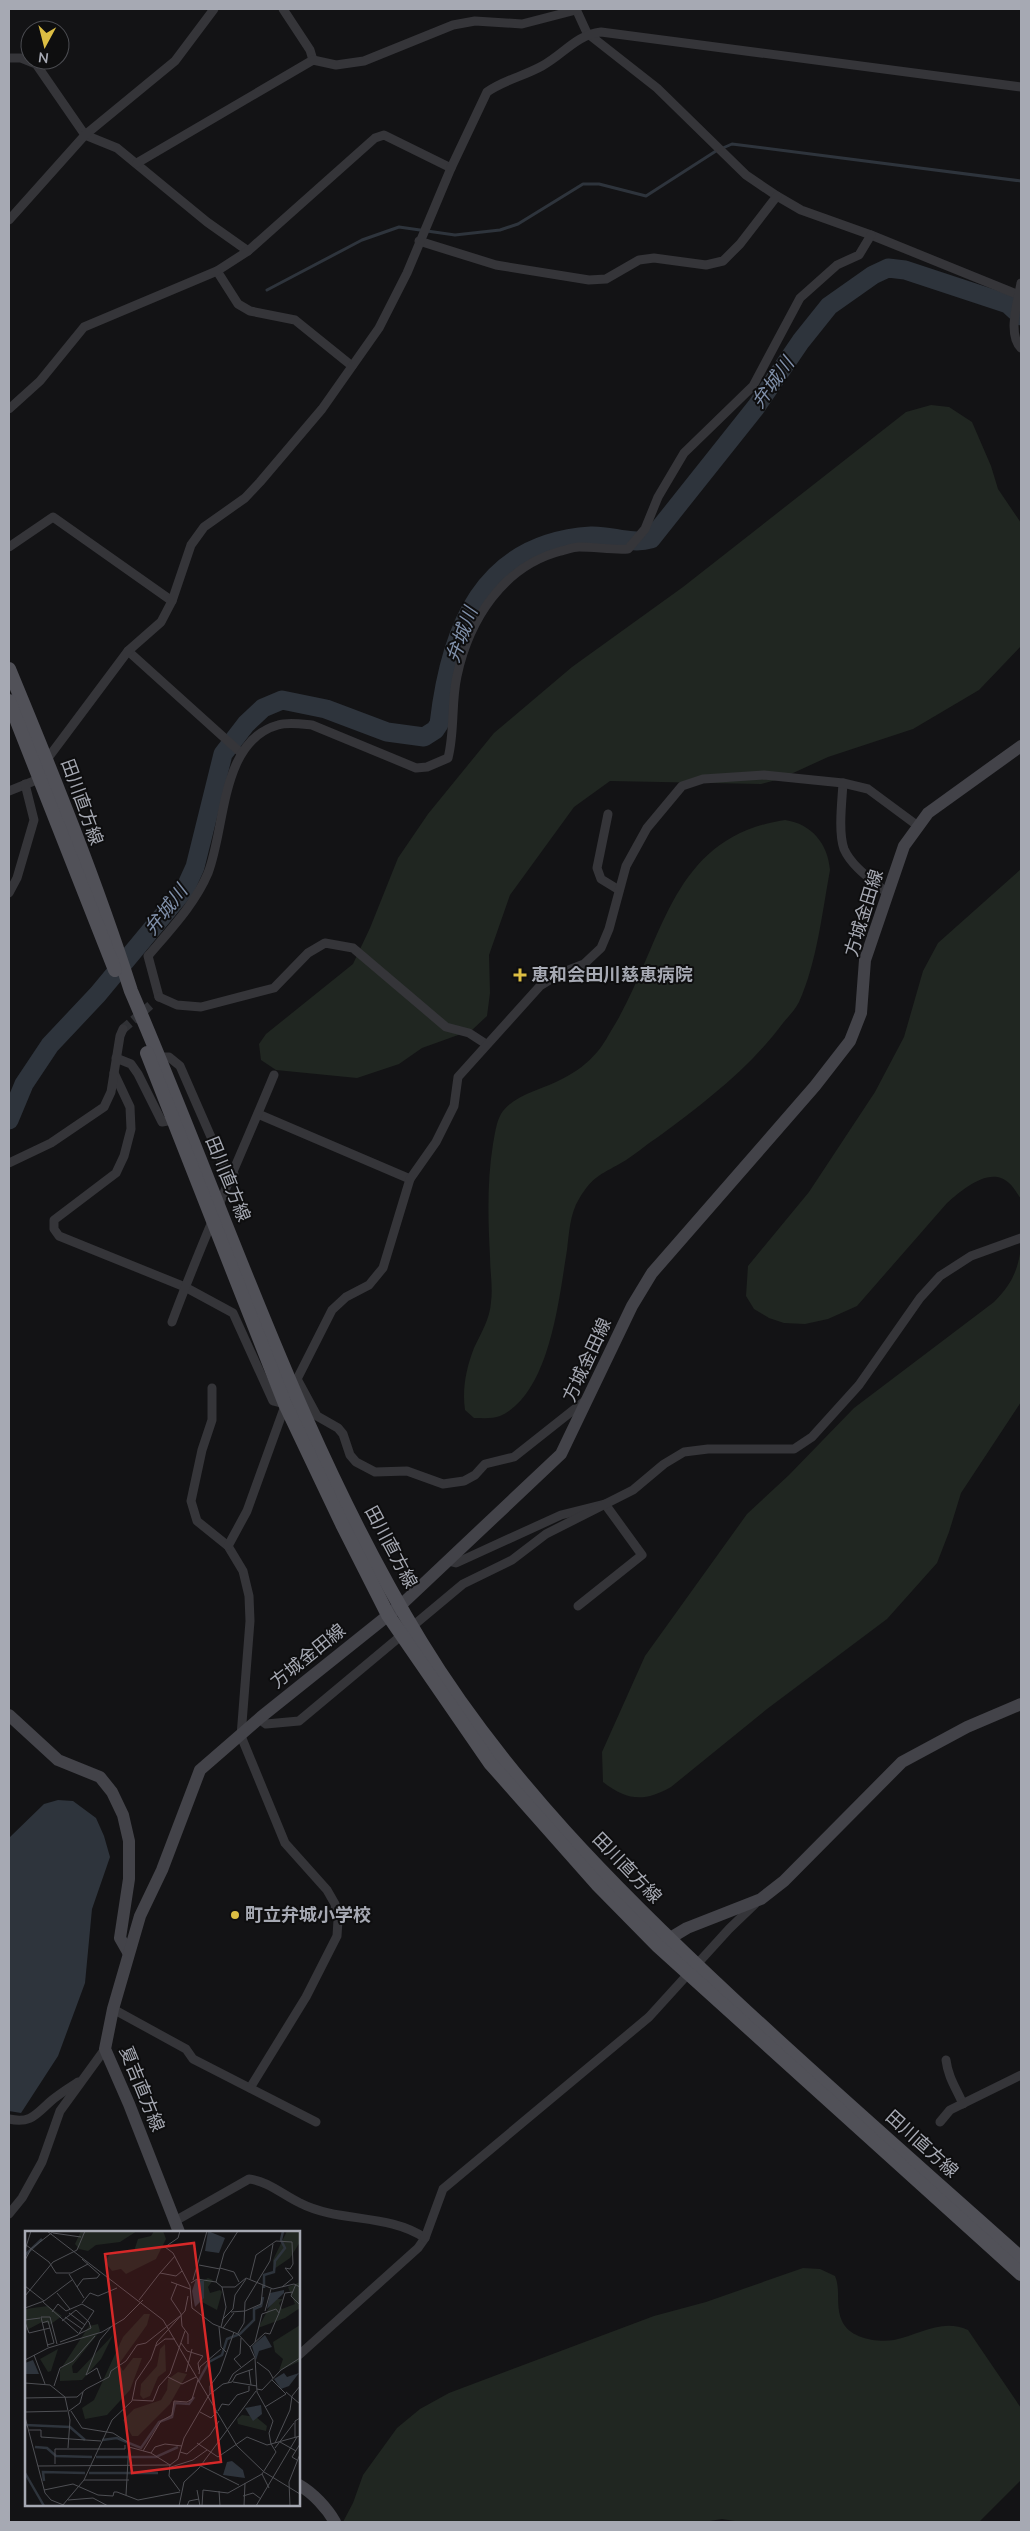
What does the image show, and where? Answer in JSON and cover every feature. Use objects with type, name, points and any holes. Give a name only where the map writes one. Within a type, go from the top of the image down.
[{"type":"main road","name":"田川直方線","points":[[9,669],[46,760],[173,1120],[285,1404],[388,1615],[490,1763],[580,1864],[1021,2274]]},
{"type":"main road","name":"田川直方線","points":[[9,701],[39,779],[104,927]]},
{"type":"main road","name":"方城金田線","points":[[128,1952],[140,1916],[162,1870],[200,1770],[259,1719],[401,1605],[561,1454],[632,1306],[652,1273],[815,1086],[850,1041],[861,1014],[865,960],[904,846],[928,813],[1021,746]]},
{"type":"main road","name":"田川直方線","points":[[128,992],[159,1056],[342,1496],[421,1641],[455,1693],[526,1788],[664,1943],[775,2038],[1021,2258]]},
{"type":"main road","points":[[664,1943],[687,1928],[760,1899],[784,1881],[902,1762],[967,1727],[1021,1704]]},
{"type":"main road","points":[[9,1714],[58,1760],[100,1777],[112,1792],[123,1815],[129,1841],[129,1879],[120,1938],[128,1952]]},
{"type":"main road","name":"夏吉直方線","points":[[128,1952],[105,2049],[129,2104],[177,2227]]},
{"type":"main road","points":[[300,2486],[314,2496],[331,2514],[334,2522]]},
{"type":"street","points":[[9,220],[85,135],[174,61],[214,9]]},
{"type":"street","points":[[283,9],[310,50],[313,60]]},
{"type":"street","points":[[137,163],[313,60],[336,65],[364,61],[453,25],[475,21],[522,24],[576,9],[587,33],[657,88],[746,174],[778,196],[801,210],[871,235],[1019,295]]},
{"type":"street","points":[[9,792],[39,779],[46,760],[128,651],[161,622],[172,601],[191,545],[204,527],[245,498],[260,482],[322,409],[379,328],[407,274],[419,241],[451,168],[487,92],[498,84],[542,66],[587,33],[601,32],[1021,86]]},
{"type":"street","points":[[9,58],[21,58],[36,64],[85,135],[117,148],[207,222],[248,251]]},
{"type":"street","points":[[9,409],[40,381],[84,327],[217,271],[248,251],[375,138],[384,135],[451,168]]},
{"type":"street","points":[[419,241],[496,265],[589,280],[606,279],[639,260],[654,258],[706,265],[723,261],[740,244],[778,196]]},
{"type":"street","points":[[486,1044],[469,1033],[446,1027],[353,948],[337,943],[325,943],[308,954],[274,988],[242,994],[201,1007],[177,1005],[156,1000],[148,956],[195,898],[208,872],[239,751],[262,732],[278,725],[297,723],[312,725],[416,768],[427,767],[448,758],[454,725],[457,676],[471,635],[489,600],[510,576],[542,556],[578,547],[610,550],[628,549],[645,529],[658,497],[684,454],[753,386],[800,298],[837,265],[858,255],[871,235]]},
{"type":"street","points":[[217,271],[238,304],[250,311],[295,320],[352,366]]},
{"type":"street","points":[[1021,283],[1014,334],[1016,343],[1021,348]]},
{"type":"street","points":[[9,547],[53,517],[172,601]]},
{"type":"street","points":[[128,651],[224,740],[239,751]]},
{"type":"street","points":[[228,1546],[247,1511],[285,1404],[332,1310],[346,1297],[369,1285],[383,1268],[410,1179],[436,1142],[454,1106],[458,1077],[540,986],[561,973],[584,964],[601,948],[609,929],[626,866],[646,828],[682,786],[702,779],[764,775],[843,783],[868,789],[918,826]]},
{"type":"street","points":[[843,783],[842,821],[844,848],[855,865],[887,893]]},
{"type":"street","points":[[9,892],[17,878],[34,820],[25,784]]},
{"type":"street","points":[[608,814],[597,868],[601,879],[619,890]]},
{"type":"street","points":[[9,1163],[51,1143],[104,1107],[111,1092],[120,1036],[123,1029]]},
{"type":"street","points":[[159,1056],[169,1057],[180,1066],[225,1169],[232,1177]]},
{"type":"street","points":[[116,1058],[131,1064],[162,1122],[173,1120]]},
{"type":"street","points":[[114,1073],[130,1107],[131,1129],[124,1156],[116,1173],[54,1220],[54,1229],[58,1236],[185,1287],[233,1314],[273,1401],[285,1404]]},
{"type":"street","points":[[172,1322],[201,1245],[232,1177],[274,1074]]},
{"type":"street","points":[[258,1114],[410,1179]]},
{"type":"street","points":[[259,1719],[266,1724],[298,1721],[463,1584],[512,1560],[546,1534],[633,1490],[664,1464],[684,1452],[708,1449],[794,1449],[812,1437],[859,1384],[920,1298],[940,1276],[971,1256],[1021,1238]]},
{"type":"street","points":[[295,1384],[317,1416],[338,1428],[343,1434],[350,1455],[356,1462],[375,1472],[406,1471],[443,1484],[464,1481],[475,1475],[485,1464],[514,1457],[588,1399]]},
{"type":"street","points":[[212,1388],[212,1420],[202,1450],[190,1501],[197,1521],[228,1546],[243,1571],[249,1596],[250,1621],[241,1736],[285,1843],[327,1890],[335,1904],[338,1920],[337,1936],[306,1997],[250,2088]]},
{"type":"street","points":[[448,1561],[456,1563],[561,1515],[605,1504]]},
{"type":"street","points":[[578,1606],[642,1555],[605,1504]]},
{"type":"street","points":[[300,2354],[418,2248],[425,2238],[443,2189],[649,2018],[729,1929],[760,1899]]},
{"type":"street","points":[[113,2009],[186,2049],[193,2059],[316,2122]]},
{"type":"street","points":[[9,2214],[22,2198],[42,2162],[60,2111],[105,2049]]},
{"type":"street","points":[[946,2060],[948,2076],[954,2083],[963,2104]]},
{"type":"street","points":[[940,2122],[950,2110],[1021,2075]]},
{"type":"street","points":[[9,2119],[20,2121],[37,2116],[51,2101],[84,2078]]},
{"type":"street","points":[[177,2227],[249,2179],[260,2180],[301,2204],[322,2212],[350,2215],[412,2230],[425,2238]]},
{"type":"shaded area","points":[[931,405],[949,407],[972,422],[991,466],[998,489],[1021,523],[1021,646],[979,690],[913,729],[828,757],[780,779],[761,784],[610,781],[574,807],[510,895],[489,955],[490,993],[487,1016],[472,1030],[422,1048],[399,1064],[357,1078],[276,1070],[261,1060],[259,1044],[266,1034],[353,964],[370,928],[398,858],[428,814],[494,733],[572,667],[683,587],[906,412]]},
{"type":"shaded area","points":[[785,820],[803,826],[817,837],[826,852],[830,870],[815,954],[799,1002],[756,1055],[725,1085],[630,1157],[597,1177],[588,1186],[576,1205],[572,1217],[555,1318],[541,1366],[530,1388],[517,1405],[497,1417],[474,1418],[465,1410],[464,1387],[471,1356],[487,1320],[490,1308],[492,1291],[489,1186],[493,1144],[501,1114],[506,1107],[520,1097],[555,1083],[577,1070],[600,1048],[631,994],[659,929],[675,898],[693,871],[716,848],[746,830]]},
{"type":"shaded area","points":[[1021,869],[1021,1199],[1011,1185],[1001,1178],[993,1177],[976,1181],[947,1203],[857,1306],[828,1319],[805,1324],[784,1323],[769,1318],[754,1309],[746,1296],[748,1266],[809,1192],[875,1092],[904,1037],[923,971],[938,943]]},
{"type":"shaded area","points":[[1021,1247],[1021,1402],[961,1493],[937,1563],[887,1619],[767,1709],[671,1787],[652,1795],[636,1797],[620,1793],[603,1782],[602,1752],[645,1656],[747,1514],[789,1475],[854,1408],[994,1302],[1013,1277]]},
{"type":"shaded area","points":[[58,1800],[73,1801],[96,1818],[110,1857],[92,1909],[85,1983],[58,2056],[21,2113],[9,2111],[9,1838],[44,1804]]},
{"type":"shaded area","points":[[803,2268],[820,2269],[835,2276],[842,2321],[851,2332],[864,2338],[887,2341],[949,2326],[968,2330],[1021,2408],[1021,2480],[979,2522],[741,2522],[722,2519],[704,2522],[343,2522],[353,2503],[363,2475],[397,2428],[420,2409],[449,2393],[654,2316],[706,2302]]},
{"type":"waterway","points":[[267,290],[362,240],[399,227],[455,235],[500,230],[518,224],[583,184],[599,184],[646,196],[716,151],[732,144],[1021,181]]},
{"type":"waterway","name":"弁城川","points":[[9,1120],[24,1084],[50,1045],[98,994],[185,889],[195,867],[223,754],[246,724],[263,708],[282,700],[326,709],[387,732],[424,737],[435,730],[439,724],[444,689],[452,656],[463,625],[478,597],[498,574],[523,555],[554,542],[591,536],[636,541],[651,539],[756,407],[801,341],[829,306],[873,275],[888,268],[905,270],[1008,304],[1021,316]]},
{"type":"tunnel","points":[[123,1029],[153,1003]]},
{"type":"place","name":"恵和会田川慈恵病院","points":[[520,975]]},
{"type":"place","name":"町立弁城小学校","points":[[235,1915]]}]
